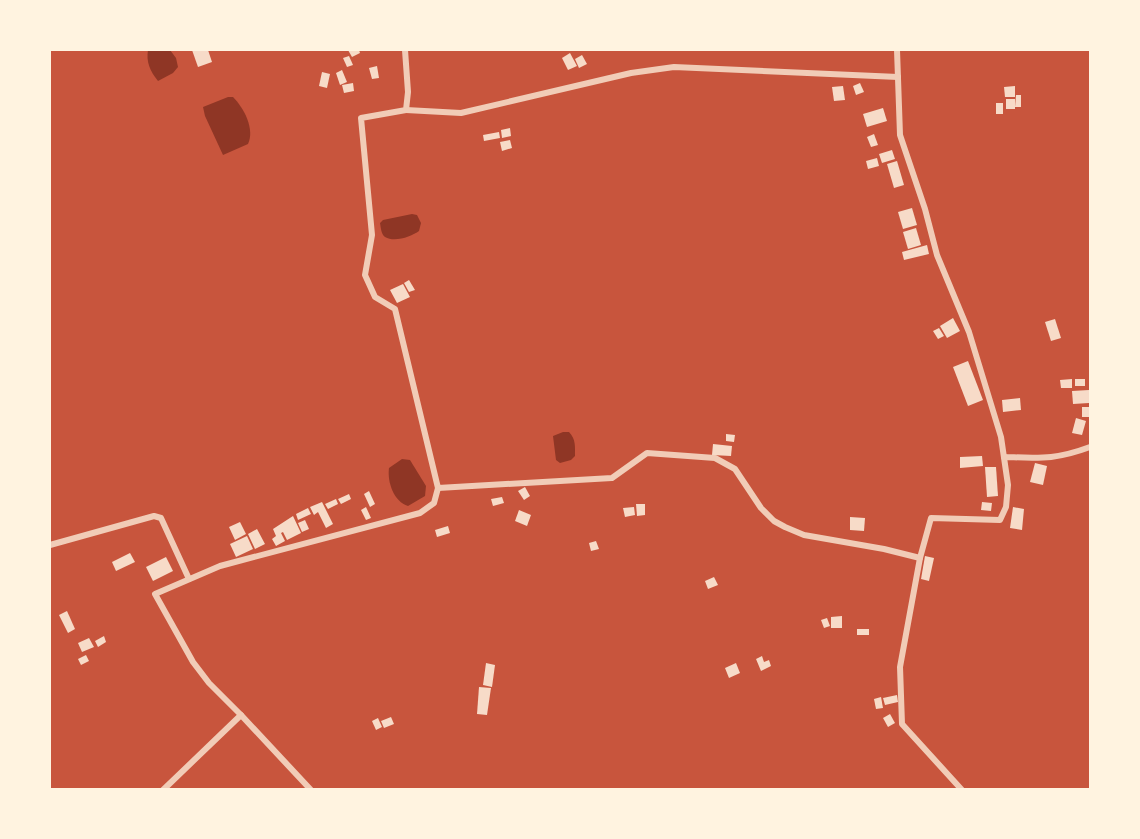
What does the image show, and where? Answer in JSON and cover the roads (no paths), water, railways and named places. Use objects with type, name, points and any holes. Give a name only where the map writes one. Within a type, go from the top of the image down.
[{"type":"street","points":[[405,50],[408,92],[406,110]]},
{"type":"street","points":[[897,50],[900,135],[925,209],[937,255],[969,332],[1001,437],[1008,485],[1006,507],[1000,520],[931,518],[920,558],[900,667],[902,724],[962,789]]},
{"type":"street","points":[[311,789],[209,684],[193,662],[155,594],[220,566],[420,513],[429,509],[434,503],[438,488],[395,309],[375,297],[365,275],[372,227],[362,117],[406,110],[461,113],[631,73],[674,67],[898,78]]},
{"type":"street","points":[[1004,457],[1051,459],[1090,447]]},
{"type":"street","points":[[438,488],[612,478],[647,453],[716,458],[735,469],[761,508],[774,521],[785,527],[804,536],[884,549],[920,558]]},
{"type":"street","points":[[50,546],[154,516],[160,518],[189,579]]},
{"type":"street","points":[[166,789],[241,715]]}]
